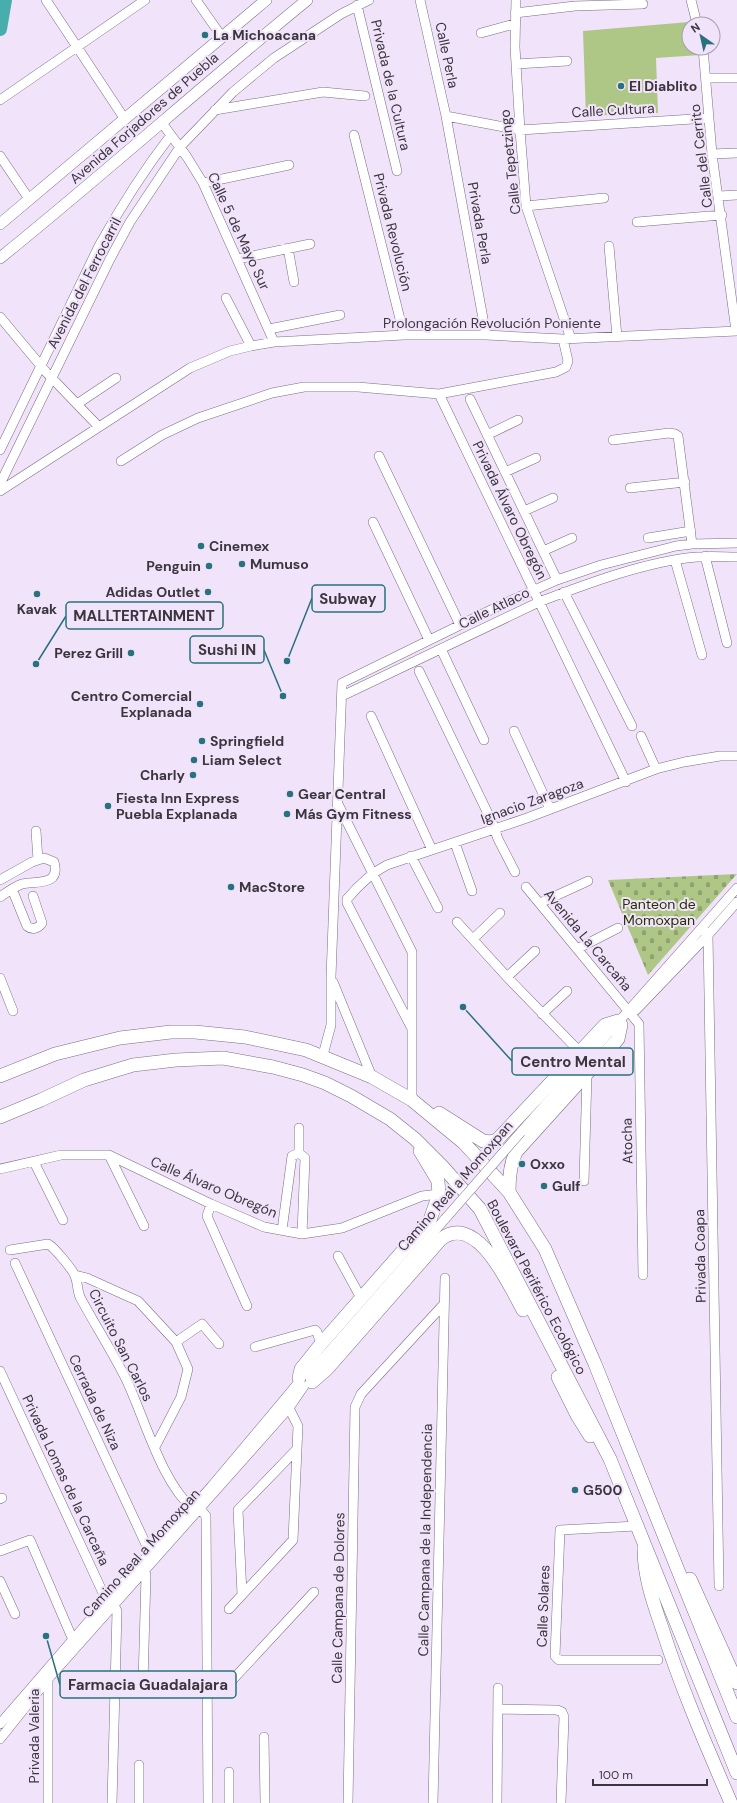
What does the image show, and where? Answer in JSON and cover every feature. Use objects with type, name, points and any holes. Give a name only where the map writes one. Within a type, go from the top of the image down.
[{"type":"highway","points":[[412,1100],[437,1112],[480,1139],[494,1141],[500,1138],[605,1025],[617,1026],[618,1039],[516,1152],[512,1160],[509,1179],[509,1192]]},
{"type":"highway","name":"Boulevard Periférico Ecológico","points":[[0,1076],[54,1054],[120,1038],[171,1032],[195,1032],[245,1037],[296,1047],[323,1056],[372,1077],[412,1100],[464,1143],[509,1192],[545,1250],[595,1364],[737,1717]]},
{"type":"highway","name":"Boulevard Periférico Ecológico","points":[[0,1117],[84,1080],[133,1065],[176,1060],[223,1058],[273,1067],[303,1075],[351,1096],[390,1119],[429,1151],[480,1209],[610,1459],[737,1773]]},
{"type":"highway","points":[[390,1119],[415,1144],[429,1165],[438,1180],[439,1194],[430,1220],[361,1298],[320,1341],[301,1369],[304,1382],[327,1369],[441,1239],[450,1234],[462,1233],[476,1240],[490,1254],[538,1336],[577,1415],[595,1444],[610,1459]]},
{"type":"highway","name":"Boulevard Periférico Ecológico","points":[[646,1493],[664,1521],[737,1683]]},
{"type":"highway","name":"Boulevard Periférico Ecológico","points":[[644,1543],[644,1566],[667,1645],[697,1724],[731,1803]]},
{"type":"main road","name":"Avenida Forjadores de Puebla","points":[[0,224],[124,118],[266,0]]},
{"type":"main road","name":"Avenida Forjadores de Puebla","points":[[0,258],[307,0]]},
{"type":"street","points":[[46,0],[124,118]]},
{"type":"street","points":[[0,100],[145,0]]},
{"type":"street","points":[[196,0],[222,37]]},
{"type":"street","name":"Avenida del Ferrocarril","points":[[0,484],[130,222],[180,147],[233,92],[274,58],[357,5],[369,0]]},
{"type":"street","name":"Calle Perla","points":[[420,0],[446,116]]},
{"type":"street","name":"Calle Tepetzingo","points":[[516,0],[514,24],[526,206],[567,339]]},
{"type":"street","points":[[691,0],[695,16]]},
{"type":"street","points":[[515,13],[575,6],[643,4]]},
{"type":"street","name":"Privada de la Cultura","points":[[357,5],[397,172]]},
{"type":"street","points":[[481,33],[514,24]]},
{"type":"street","name":"Calle del Cerrito","points":[[704,56],[712,154],[735,306],[737,331]]},
{"type":"street","points":[[516,64],[567,61]]},
{"type":"street","points":[[707,78],[737,78]]},
{"type":"street","name":"Privada de la Cultura","points":[[215,110],[323,92],[365,96]]},
{"type":"street","name":"Calle Cultura","points":[[446,116],[520,130],[709,118]]},
{"type":"street","name":"Privada Perla","points":[[446,116],[486,335]]},
{"type":"street","points":[[162,123],[171,136]]},
{"type":"street","name":"Privada Revolución","points":[[354,135],[404,335]]},
{"type":"street","name":"Avenida del Ferrocarril","points":[[0,450],[113,221],[152,160],[171,136]]},
{"type":"street","name":"Calle 5 de Mayo Sur","points":[[171,136],[180,147],[203,183],[238,258],[274,342]]},
{"type":"street","points":[[712,154],[737,153]]},
{"type":"street","points":[[0,156],[29,198]]},
{"type":"street","points":[[203,183],[289,165]]},
{"type":"street","points":[[719,196],[737,195]]},
{"type":"street","points":[[526,206],[604,198]]},
{"type":"street","points":[[637,222],[722,215]]},
{"type":"street","points":[[238,258],[310,244]]},
{"type":"street","points":[[609,246],[618,337]]},
{"type":"street","points":[[288,248],[294,282]]},
{"type":"street","points":[[226,298],[251,346]]},
{"type":"street","points":[[269,329],[340,315]]},
{"type":"street","points":[[0,317],[41,366],[99,427]]},
{"type":"street","name":"Prolongación Revolución Poniente","points":[[0,491],[190,368],[230,351],[251,346],[274,342],[404,335],[486,335],[567,339],[737,331]]},
{"type":"street","points":[[121,461],[162,436],[198,418],[272,393],[304,387],[358,387],[439,394],[562,370],[566,367],[568,361],[567,339]]},
{"type":"street","points":[[77,404],[116,378]]},
{"type":"street","name":"Privada Álvaro Obregón","points":[[439,394],[626,782]]},
{"type":"street","points":[[470,399],[557,580]]},
{"type":"street","points":[[487,434],[518,420]]},
{"type":"street","points":[[613,440],[675,434],[680,440],[692,544]]},
{"type":"street","name":"Calle Atlaco","points":[[379,456],[460,625]]},
{"type":"street","points":[[505,472],[536,458]]},
{"type":"street","points":[[630,488],[685,482]]},
{"type":"street","points":[[524,512],[553,498]]},
{"type":"street","points":[[373,522],[429,640]]},
{"type":"street","points":[[648,538],[691,531]]},
{"type":"street","points":[[543,551],[572,538]]},
{"type":"street","name":"Calle Atlaco","points":[[737,543],[692,544],[655,550],[601,565],[557,580],[420,644],[342,683],[342,696],[539,602],[564,592],[675,560],[705,556],[737,557]]},
{"type":"street","points":[[655,550],[657,564]]},
{"type":"street","points":[[705,556],[727,643]]},
{"type":"street","points":[[675,560],[702,655]]},
{"type":"street","points":[[564,592],[632,726]]},
{"type":"street","points":[[420,644],[425,656]]},
{"type":"street","points":[[441,649],[484,740]]},
{"type":"street","points":[[419,671],[515,872]]},
{"type":"street","points":[[323,1056],[331,1025],[331,977],[342,696]]},
{"type":"street","points":[[371,716],[432,850]]},
{"type":"street","points":[[514,731],[550,809]]},
{"type":"street","points":[[641,736],[656,769]]},
{"type":"street","name":"Ignacio Zaragoza","points":[[411,1027],[347,903],[347,899],[373,873],[387,865],[411,856],[495,829],[626,782],[656,769],[684,762],[720,756],[737,756]]},
{"type":"street","points":[[338,803],[412,952],[412,1100]]},
{"type":"street","points":[[36,831],[38,860]]},
{"type":"street","points":[[455,843],[472,890]]},
{"type":"street","points":[[411,856],[438,908]]},
{"type":"street","points":[[0,880],[38,860],[44,858],[54,862],[55,873],[53,878],[38,883],[24,884],[12,889],[0,897]]},
{"type":"street","points":[[540,903],[588,881]]},
{"type":"street","name":"Avenida La Carcaña","points":[[526,887],[630,1012]]},
{"type":"street","name":"Camino Real a Momoxpan","points":[[706,931],[737,888]]},
{"type":"street","points":[[12,889],[26,926],[30,928],[35,928],[42,923],[34,896]]},
{"type":"street","name":"Camino Real a Momoxpan","points":[[0,1724],[72,1640],[144,1571],[196,1508],[286,1406],[304,1382],[303,1375],[307,1374],[320,1362],[521,1132],[617,1026],[706,931],[737,902]]},
{"type":"street","points":[[473,939],[500,913]]},
{"type":"street","points":[[457,922],[542,1014],[580,1052]]},
{"type":"street","points":[[577,949],[618,928]]},
{"type":"street","name":"Privada Coapa","points":[[706,931],[719,1586]]},
{"type":"street","points":[[507,977],[535,951]]},
{"type":"street","points":[[331,977],[372,1077]]},
{"type":"street","points":[[0,978],[12,1011]]},
{"type":"street","points":[[542,1014],[567,991]]},
{"type":"street","name":"Atocha","points":[[630,1012],[638,1024],[643,1275]]},
{"type":"street","points":[[584,1181],[587,1074]]},
{"type":"street","points":[[299,1128],[299,1153],[304,1158],[302,1234]]},
{"type":"street","points":[[282,1230],[292,1156],[299,1153]]},
{"type":"street","name":"Calle Álvaro Obregón","points":[[0,1169],[61,1155],[110,1155],[211,1204],[264,1227],[302,1234],[342,1228],[422,1196],[439,1194]]},
{"type":"street","points":[[110,1155],[144,1226]]},
{"type":"street","points":[[34,1162],[63,1220]]},
{"type":"street","points":[[211,1204],[207,1216],[247,1306]]},
{"type":"street","points":[[10,1250],[48,1244],[75,1275]]},
{"type":"street","points":[[338,1256],[361,1298]]},
{"type":"street","name":"Cerrada de Niza","points":[[15,1263],[150,1553]]},
{"type":"street","name":"Circuito San Carlos","points":[[155,1447],[181,1397],[188,1369],[176,1342],[138,1301],[87,1278],[75,1275],[78,1292],[91,1318],[108,1344],[124,1374],[155,1447],[168,1477],[186,1504],[196,1508]]},
{"type":"street","name":"Calle Campana de la Independencia","points":[[433,1803],[445,1278]]},
{"type":"street","name":"Calle Campana de Dolores","points":[[348,1803],[355,1407],[361,1394],[444,1304]]},
{"type":"street","points":[[176,1342],[202,1324],[219,1344]]},
{"type":"street","points":[[255,1346],[315,1330],[318,1332],[320,1341]]},
{"type":"street","name":"Privada Lomas de la Carcaña","points":[[0,1371],[103,1593],[111,1602]]},
{"type":"street","points":[[229,1609],[293,1540],[298,1426],[286,1406]]},
{"type":"street","points":[[242,1594],[238,1510],[297,1449]]},
{"type":"street","points":[[196,1508],[206,1516],[206,1695],[208,1803]]},
{"type":"street","name":"Camino Real a Momoxpan","points":[[0,1739],[150,1553],[196,1508]]},
{"type":"street","name":"Calle Solares","points":[[638,1526],[560,1530],[555,1656],[559,1660],[658,1660]]},
{"type":"street","points":[[0,1551],[30,1540],[72,1640]]},
{"type":"street","points":[[143,1683],[146,1575],[144,1571]]},
{"type":"street","points":[[0,1581],[15,1614]]},
{"type":"street","points":[[206,1695],[224,1689],[314,1592]]},
{"type":"street","points":[[111,1602],[116,1611],[112,1803]]},
{"type":"street","name":"Privada Valeria","points":[[48,1668],[48,1803]]},
{"type":"street","points":[[497,1803],[498,1688]]},
{"type":"street","points":[[498,1709],[556,1710],[562,1712],[564,1717],[561,1803]]},
{"type":"street","points":[[264,1737],[265,1803]]},
{"type":"street","points":[[139,1765],[139,1803]]},
{"type":"street","points":[[229,1772],[229,1803]]},
{"type":"green space","name":"El Diablito","points":[[681,23],[681,56],[685,56],[656,58],[658,113],[586,116],[583,31]]},
{"type":"green space","name":"Panteon de Momoxpan","points":[[737,874],[648,975],[608,880]]},
{"type":"waterway","points":[[0,29],[5,0]]},
{"type":"place","name":"La Michoacana","points":[[205,35]]},
{"type":"place","name":"El Diablito","points":[[621,86]]},
{"type":"place","name":"Cinemex","points":[[201,546]]},
{"type":"place","name":"Mumuso","points":[[242,564]]},
{"type":"place","name":"Penguin","points":[[209,566]]},
{"type":"place","name":"Adidas Outlet","points":[[208,592]]},
{"type":"place","name":"Kavak","points":[[37,594]]},
{"type":"place","name":"Perez Grill","points":[[131,653]]},
{"type":"place","name":"Subway","points":[[287,661]]},
{"type":"place","name":"MALLTERTAINMENT","points":[[36,664]]},
{"type":"place","name":"Sushi IN","points":[[283,696]]},
{"type":"place","name":"Centro Comercial Explanada","points":[[200,704]]},
{"type":"place","name":"Springfield","points":[[202,741]]},
{"type":"place","name":"Liam Select","points":[[194,760]]},
{"type":"place","name":"Charly","points":[[193,775]]},
{"type":"place","name":"Gear Central","points":[[290,794]]},
{"type":"place","name":"Fiesta Inn Express Puebla Explanada","points":[[108,806]]},
{"type":"place","name":"Más Gym Fitness","points":[[287,814]]},
{"type":"place","name":"MacStore","points":[[231,887]]},
{"type":"place","name":"Centro Mental","points":[[463,1007]]},
{"type":"place","name":"Oxxo","points":[[522,1164]]},
{"type":"place","name":"Gulf","points":[[544,1186]]},
{"type":"place","name":"G500","points":[[575,1490]]},
{"type":"place","name":"Farmacia Guadalajara","points":[[46,1636]]}]
